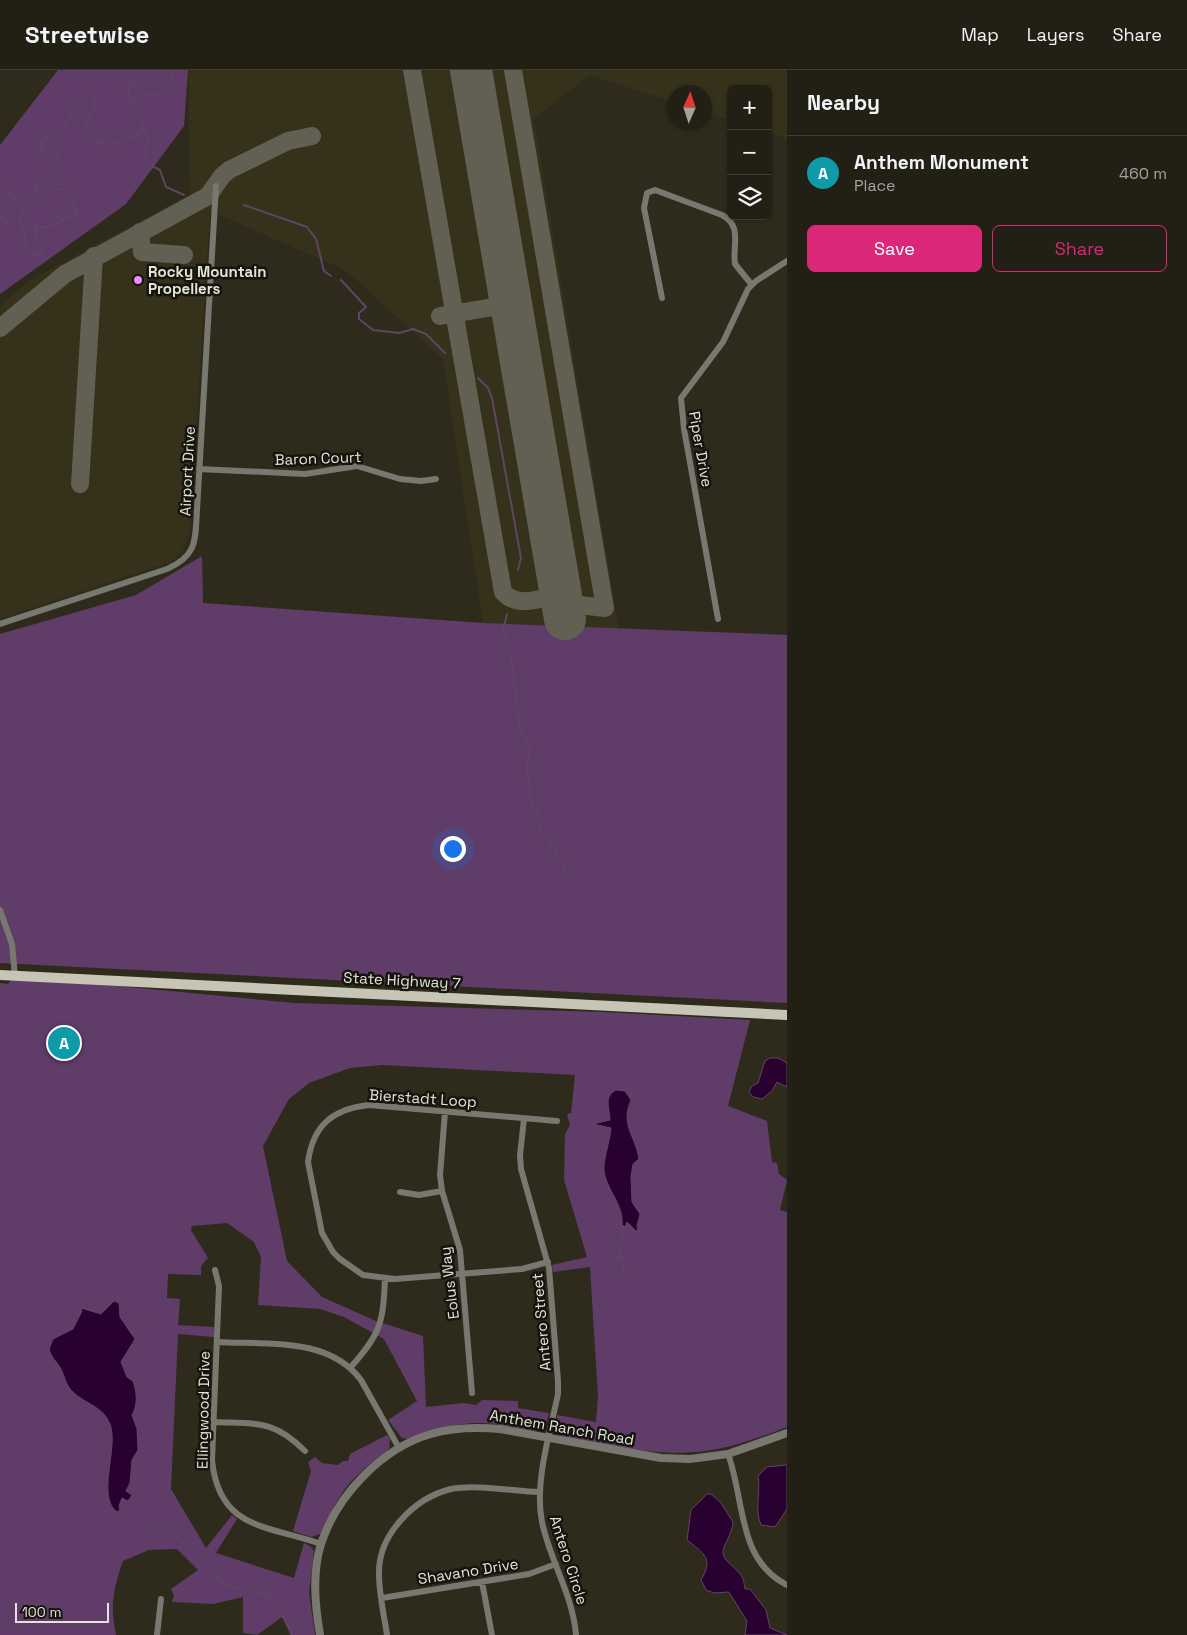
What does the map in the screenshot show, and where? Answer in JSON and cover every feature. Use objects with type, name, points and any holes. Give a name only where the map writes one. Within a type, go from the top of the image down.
[{"type":"main road","name":"State Highway 7","points":[[0,975],[787,1015]]},
{"type":"street","name":"Airport Drive","points":[[0,624],[167,569],[186,559],[195,543],[216,186]]},
{"type":"street","points":[[662,298],[644,208],[647,193],[655,190],[722,215],[731,221],[736,230],[735,264],[752,285]]},
{"type":"street","name":"Piper Drive","points":[[718,619],[681,400],[684,391],[711,360],[723,342],[752,285],[787,261]]},
{"type":"street","name":"Baron Court","points":[[199,469],[305,474],[357,466],[400,479],[421,481],[436,479]]},
{"type":"street","points":[[0,910],[12,944],[15,976]]},
{"type":"street","name":"Bierstadt Loop","points":[[548,1262],[522,1269],[463,1274],[384,1279],[363,1275],[349,1267],[333,1252],[327,1243],[319,1222],[308,1162],[310,1151],[321,1127],[338,1113],[352,1107],[369,1105],[556,1121]]},
{"type":"street","name":"Eolus Way","points":[[445,1112],[440,1162],[442,1191],[460,1250],[472,1393]]},
{"type":"street","name":"Antero Street","points":[[524,1119],[520,1155],[521,1169],[548,1262],[552,1286],[558,1394],[550,1437]]},
{"type":"street","points":[[400,1192],[419,1196],[442,1191]]},
{"type":"street","name":"Ellingwood Drive","points":[[215,1270],[219,1286],[214,1476],[222,1500],[229,1508],[250,1523],[321,1544]]},
{"type":"street","points":[[350,1368],[372,1342],[380,1328],[384,1279]]},
{"type":"street","points":[[217,1342],[310,1348],[331,1355],[350,1368],[365,1387],[399,1448]]},
{"type":"street","points":[[214,1422],[270,1426],[288,1436],[305,1451]]},
{"type":"street","name":"Anthem Ranch Road","points":[[320,1635],[315,1600],[321,1544],[337,1508],[379,1462],[399,1448],[430,1434],[478,1427],[550,1437],[661,1458],[690,1459],[728,1454],[787,1433]]},
{"type":"street","name":"Antero Circle","points":[[550,1437],[539,1492],[541,1520],[570,1604],[576,1635]]},
{"type":"street","points":[[728,1454],[753,1551],[767,1572],[787,1586]]},
{"type":"street","points":[[387,1635],[379,1574],[384,1547],[396,1525],[416,1506],[451,1489],[539,1492]]},
{"type":"street","name":"Shavano Drive","points":[[382,1598],[529,1574],[556,1564]]},
{"type":"street","points":[[482,1582],[492,1635]]},
{"type":"street","points":[[157,1635],[161,1599]]},
{"type":"shaded area","points":[[58,70],[188,70],[184,126],[126,204],[0,294],[0,145]]},
{"type":"shaded area","points":[[188,70],[787,70],[787,139],[772,134],[772,85],[727,85],[727,120],[712,114],[712,85],[667,85],[667,100],[589,75],[534,119],[619,630],[483,623],[443,359],[345,270],[210,211],[190,532],[182,552],[171,562],[0,619],[0,306],[27,282],[190,194]]},
{"type":"shaded area","points":[[202,556],[203,603],[483,623],[787,635],[787,1003],[0,963],[0,634],[136,595]]},
{"type":"shaded area","points":[[15,976],[294,1003],[604,1012],[750,1020],[728,1106],[767,1121],[772,1162],[777,1163],[779,1174],[787,1180],[780,1210],[787,1212],[787,1427],[719,1449],[679,1453],[635,1449],[577,1440],[559,1435],[555,1427],[557,1415],[596,1422],[598,1396],[590,1267],[553,1272],[552,1265],[587,1257],[564,1180],[565,1134],[570,1125],[567,1114],[571,1113],[575,1075],[382,1065],[350,1068],[309,1083],[289,1099],[263,1146],[287,1261],[322,1297],[376,1321],[423,1336],[426,1407],[464,1403],[476,1405],[482,1400],[518,1401],[518,1408],[549,1413],[545,1427],[541,1430],[529,1431],[496,1424],[474,1423],[440,1428],[408,1439],[402,1438],[388,1420],[417,1401],[384,1339],[344,1317],[320,1309],[258,1305],[261,1257],[254,1242],[227,1223],[192,1226],[191,1230],[208,1258],[201,1266],[201,1275],[168,1274],[167,1298],[180,1299],[178,1325],[214,1327],[214,1337],[178,1334],[171,1489],[206,1548],[232,1515],[237,1519],[216,1553],[294,1578],[304,1543],[310,1546],[314,1551],[309,1593],[315,1635],[291,1635],[282,1617],[257,1635],[243,1633],[243,1597],[213,1604],[172,1602],[174,1595],[171,1589],[198,1570],[177,1549],[149,1550],[123,1561],[117,1581],[113,1606],[116,1635],[0,1635],[0,983],[8,984]]},
{"type":"shaded area","points":[[770,1058],[778,1058],[787,1063],[787,1087],[777,1082],[772,1091],[762,1099],[753,1097],[749,1092],[752,1086],[758,1083],[765,1061]]},
{"type":"shaded area","points":[[616,1090],[625,1091],[631,1100],[627,1117],[629,1130],[639,1159],[633,1164],[631,1177],[632,1202],[640,1214],[638,1230],[636,1231],[627,1222],[625,1227],[622,1226],[618,1204],[608,1185],[604,1171],[611,1128],[593,1124],[610,1120],[608,1099]]},
{"type":"shaded area","points":[[114,1301],[119,1303],[120,1317],[135,1339],[121,1362],[127,1377],[133,1381],[135,1390],[136,1403],[132,1415],[137,1429],[138,1450],[132,1460],[130,1483],[126,1491],[132,1495],[128,1501],[122,1498],[119,1506],[120,1510],[117,1512],[111,1505],[108,1495],[112,1445],[110,1424],[103,1413],[71,1390],[49,1349],[53,1339],[73,1329],[82,1311],[81,1308],[101,1314]]},
{"type":"shaded area","points":[[387,1435],[390,1439],[389,1449],[363,1470],[345,1489],[334,1505],[320,1534],[311,1537],[293,1531],[311,1471],[308,1462],[315,1457],[322,1463],[338,1465],[343,1461],[348,1461],[350,1454]]},
{"type":"shaded area","points":[[787,1465],[787,1509],[775,1527],[761,1525],[758,1513],[758,1476],[767,1467]]},
{"type":"shaded area","points":[[707,1494],[711,1494],[721,1503],[733,1522],[723,1549],[725,1559],[740,1574],[745,1589],[750,1589],[766,1610],[770,1628],[787,1635],[745,1635],[747,1621],[729,1592],[714,1593],[706,1590],[701,1580],[705,1573],[707,1561],[702,1553],[687,1540],[691,1510]]},
{"type":"waterway","points":[[0,186],[18,202],[22,210],[21,221],[28,253],[37,255],[42,252],[35,241],[36,227],[48,227],[76,214],[77,210],[65,189],[60,189],[43,196],[34,189],[57,162],[59,155],[48,154],[41,149],[41,143],[55,132],[63,130],[78,102],[90,93],[96,103],[84,130],[99,142],[113,144],[144,131],[141,113],[128,97],[129,86],[132,83],[147,95],[157,94],[169,84],[173,70]]},
{"type":"waterway","points":[[145,132],[148,144],[144,154],[148,164],[160,170],[166,187],[184,195]]},
{"type":"waterway","points":[[244,205],[307,227],[316,239],[324,271],[331,276]]},
{"type":"waterway","points":[[0,215],[7,222],[5,227],[0,227]]},
{"type":"waterway","points":[[341,280],[366,307],[359,313],[359,319],[373,330],[399,333],[413,329],[426,334],[445,353]]},
{"type":"waterway","points":[[478,378],[488,388],[492,398],[521,558],[518,570]]},
{"type":"waterway","points":[[507,614],[503,631],[511,658],[520,727],[530,748],[527,767],[531,802],[538,814],[540,835],[550,842],[568,875]]},
{"type":"waterway","points":[[629,1095],[637,1091]]},
{"type":"waterway","points":[[623,1226],[621,1251],[624,1277]]},
{"type":"waterway","points":[[614,1257],[622,1257]]},
{"type":"waterway","points":[[132,1332],[146,1325]]},
{"type":"waterway","points":[[150,1520],[194,1549]]},
{"type":"waterway","points":[[210,1567],[224,1584],[240,1590]]},
{"type":"waterway","points":[[250,1588],[275,1601]]},
{"type":"waterway","points":[[277,1611],[284,1618],[292,1635]]},
{"type":"taxiway","points":[[412,70],[503,592],[509,597],[523,601],[538,600],[561,594]]},
{"type":"taxiway","points":[[513,70],[605,608],[563,603]]},
{"type":"taxiway","points":[[0,328],[65,274],[208,196],[222,176],[229,170],[288,141],[312,136]]},
{"type":"taxiway","points":[[140,232],[142,252],[184,255]]},
{"type":"taxiway","points":[[80,484],[94,256]]},
{"type":"taxiway","points":[[440,316],[511,304]]},
{"type":"runway","points":[[471,70],[565,619]]},
{"type":"place","name":"Rocky Mountain Propellers","points":[[138,280]]},
{"type":"place","name":"Anthem Monument","points":[[64,1043]]}]
